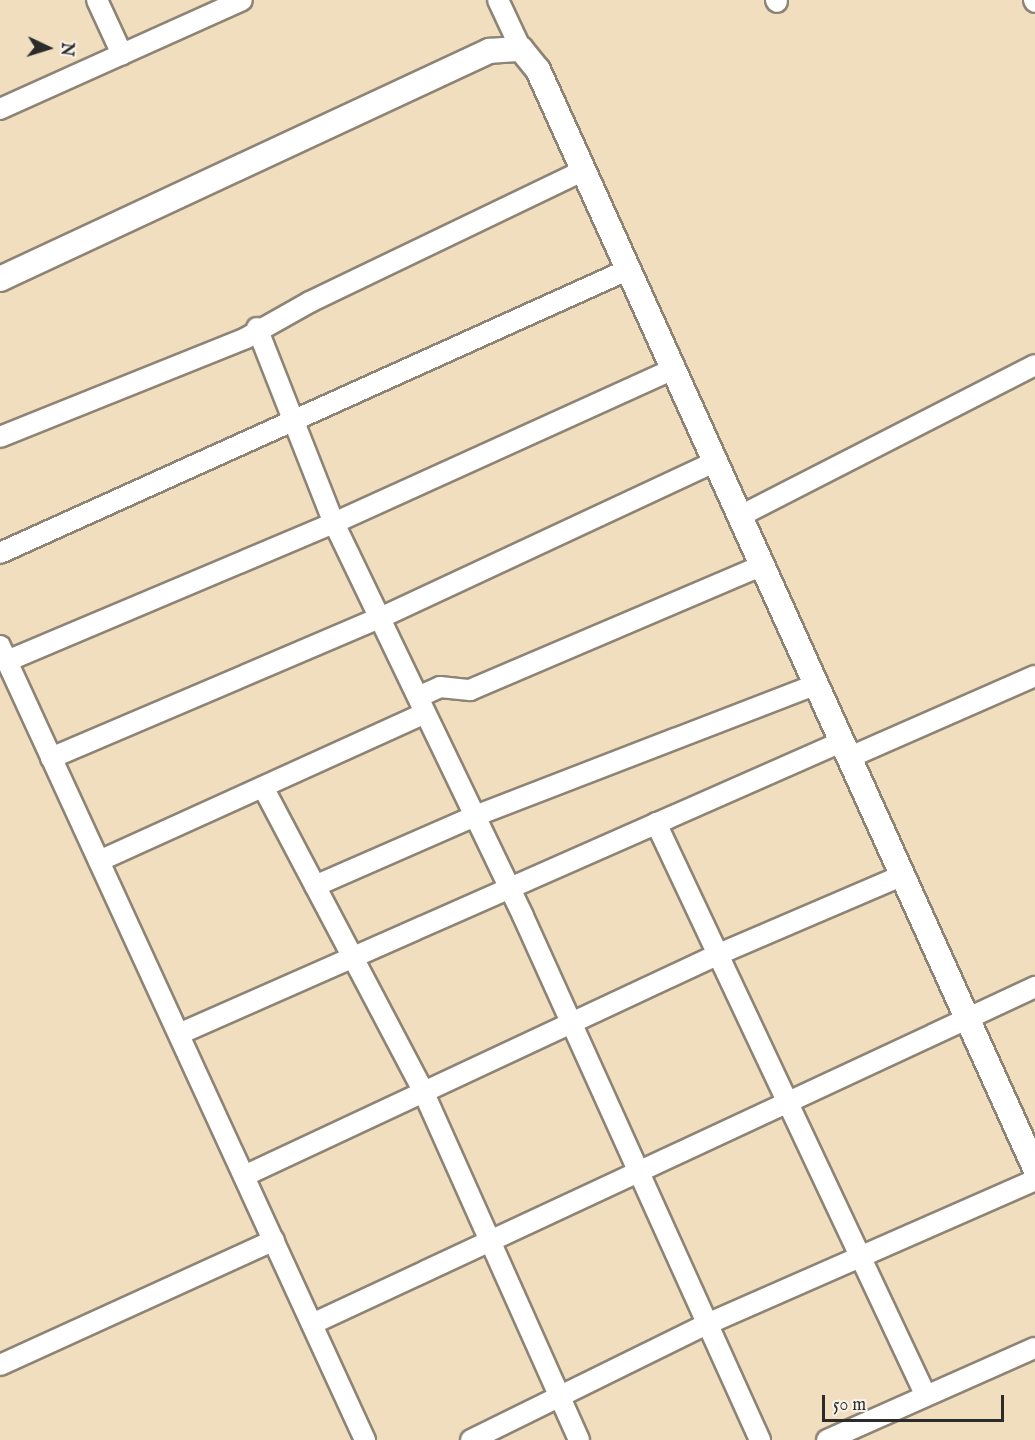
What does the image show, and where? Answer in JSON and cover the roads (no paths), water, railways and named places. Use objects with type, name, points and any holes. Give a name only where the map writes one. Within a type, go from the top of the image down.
[{"type":"street","points":[[97,0],[122,54]]},
{"type":"street","points":[[0,109],[242,0]]},
{"type":"street","points":[[498,0],[521,49],[538,70],[1035,1168]]},
{"type":"street","points":[[0,279],[489,51],[521,49]]},
{"type":"street","points":[[0,437],[246,338],[257,328],[582,171]]},
{"type":"street","points":[[0,553],[293,424],[627,270]]},
{"type":"street","points":[[257,328],[334,523],[508,886],[705,1325],[760,1440]]},
{"type":"street","points":[[740,516],[1035,365]]},
{"type":"street","points":[[365,1440],[3,654],[334,523],[672,370]]},
{"type":"street","points":[[51,758],[380,618],[714,462]]},
{"type":"street","points":[[99,861],[263,787],[422,705],[440,687],[470,690],[763,566]]},
{"type":"street","points":[[179,1034],[508,886],[656,823],[1035,676]]},
{"type":"street","points":[[315,886],[475,816],[815,685]]},
{"type":"street","points":[[263,787],[423,1091],[579,1440]]},
{"type":"street","points":[[656,823],[926,1396]]},
{"type":"street","points":[[244,1176],[570,1022],[719,954],[901,876]]},
{"type":"street","points":[[312,1324],[638,1173],[965,1016],[1035,987]]},
{"type":"street","points":[[471,1440],[705,1325],[1035,1180]]},
{"type":"street","points":[[0,1365],[274,1240]]},
{"type":"street","points":[[827,1440],[1035,1348]]}]
